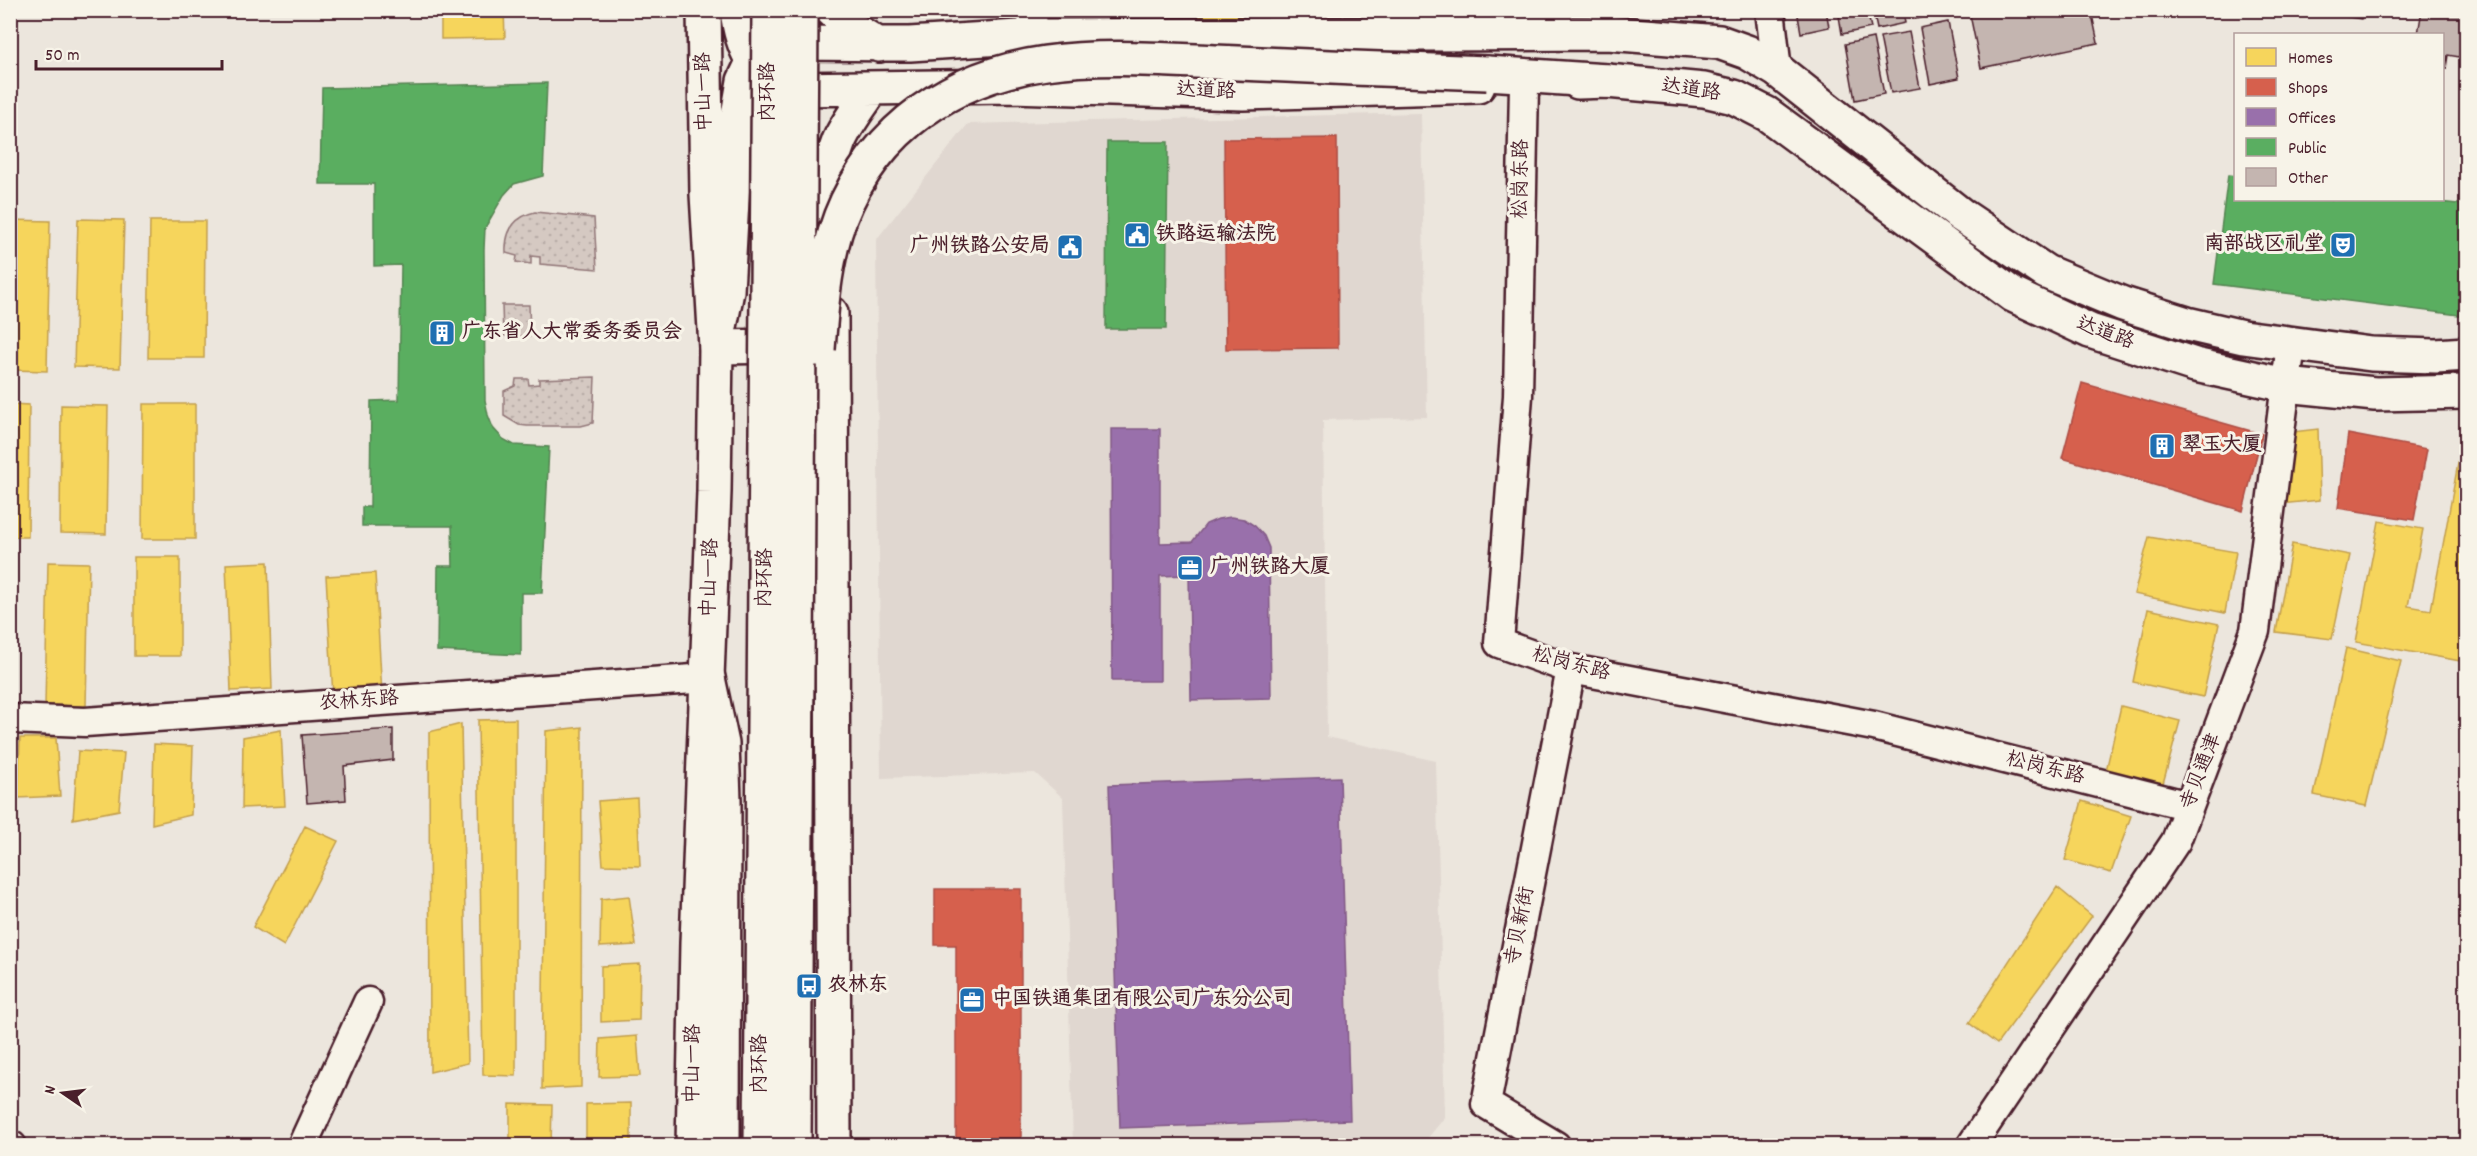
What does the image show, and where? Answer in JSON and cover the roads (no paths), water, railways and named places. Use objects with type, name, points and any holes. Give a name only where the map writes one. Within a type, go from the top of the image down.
[{"type":"main road","name":"中山一路","points":[[693,1146],[697,944],[708,678],[716,347],[707,194],[704,10]]},
{"type":"main road","points":[[832,10],[854,30],[879,45]]},
{"type":"main road","points":[[784,1146],[787,562],[785,440],[789,44],[787,11],[737,11],[742,40],[753,62],[772,83],[788,88]]},
{"type":"main road","name":"内环路","points":[[787,11],[797,614],[794,1146]]},
{"type":"main road","name":"内环路","points":[[761,1146],[787,11]]},
{"type":"main road","name":"达道路","points":[[789,44],[879,45],[1032,23],[1608,33],[1719,42],[1747,52],[1777,70],[1961,215],[2046,272],[2123,304],[2187,324],[2243,337],[2371,354],[2436,356],[2466,354]]},
{"type":"main road","points":[[786,346],[716,347],[727,291],[736,127],[744,81],[753,62],[770,50],[789,44]]},
{"type":"main road","points":[[797,614],[821,318],[826,272],[835,232],[847,201],[877,152],[897,131],[931,103],[973,81],[996,73],[1019,67],[1070,60],[1132,58],[1607,81]]},
{"type":"main road","name":"达道路","points":[[788,88],[1011,86],[1243,93],[1607,81],[1704,90],[1734,97],[1767,114],[2013,295],[2090,331],[2195,365],[2286,385],[2375,394],[2466,392]]},
{"type":"main road","points":[[834,1146],[830,181],[840,139],[872,89]]},
{"type":"main road","points":[[785,440],[832,382]]},
{"type":"main road","points":[[787,562],[832,560]]},
{"type":"main road","points":[[708,678],[722,744],[723,1146]]},
{"type":"street","points":[[1770,10],[1777,70]]},
{"type":"street","name":"松岗东路","points":[[1524,85],[1518,396],[1499,643],[1571,669],[1874,726],[2189,806]]},
{"type":"street","name":"寺贝通津","points":[[1971,1146],[2176,841],[2255,631],[2291,344]]},
{"type":"street","name":"寺贝新街","points":[[1556,1146],[1486,1104],[1571,669]]},
{"type":"street","name":"农林东路","points":[[10,719],[85,722],[708,678]]},
{"type":"street","points":[[302,1146],[368,1002]]},
{"type":"place","name":"铁路运输法院","points":[[1137,235]]},
{"type":"place","name":"南部战区礼堂","points":[[2343,245]]},
{"type":"place","name":"广州铁路公安局","points":[[1070,247]]},
{"type":"place","name":"广东省人大常委务委员会","points":[[442,333]]},
{"type":"place","name":"翠玉大厦","points":[[2162,446]]},
{"type":"place","name":"广州铁路大厦","points":[[1190,568]]},
{"type":"place","name":"农林东","points":[[809,986]]},
{"type":"place","name":"中国铁通集团有限公司广东分公司","points":[[972,1000]]}]
